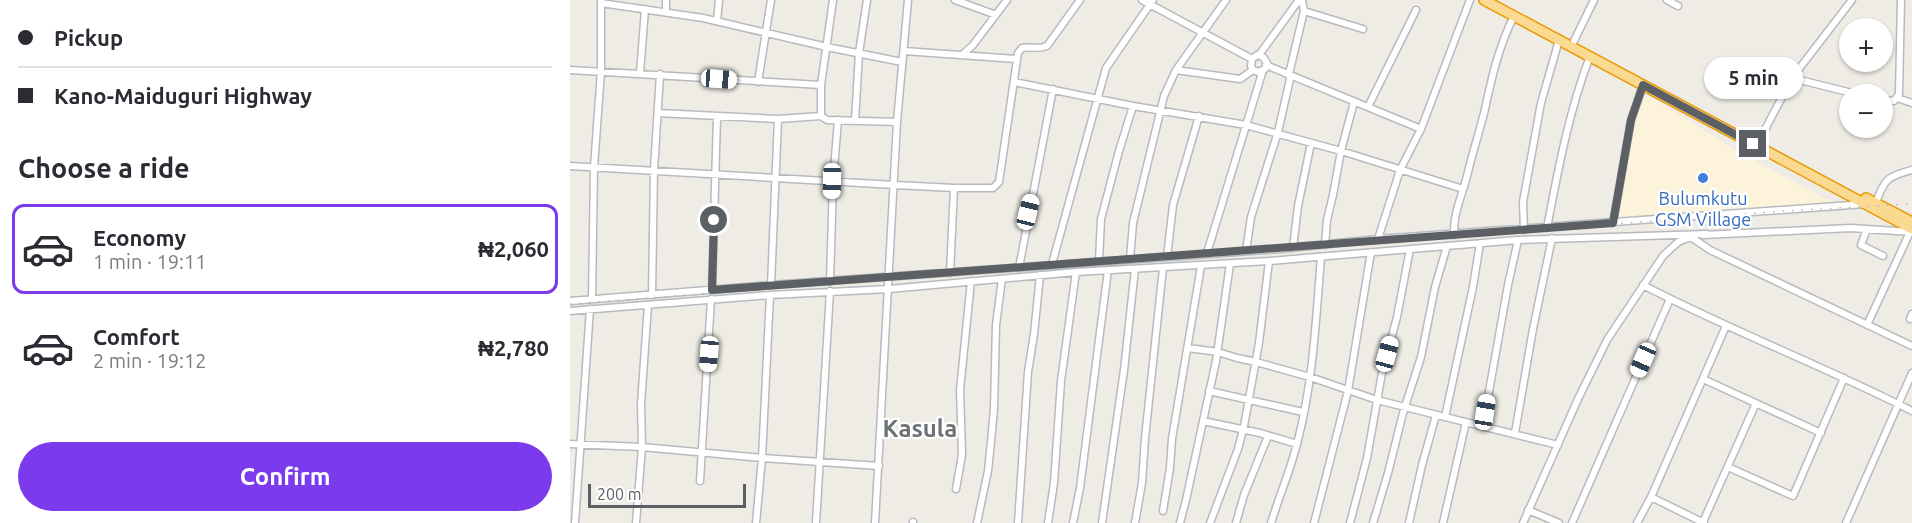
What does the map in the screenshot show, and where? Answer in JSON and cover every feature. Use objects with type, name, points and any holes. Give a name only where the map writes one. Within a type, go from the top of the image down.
[{"type":"highway","points":[[1484,0],[1497,3],[1912,222]]},
{"type":"highway","points":[[1497,3],[1514,16],[1866,204],[1912,231]]},
{"type":"street","points":[[666,0],[666,11]]},
{"type":"street","points":[[717,21],[719,0]]},
{"type":"street","points":[[758,82],[771,0]]},
{"type":"street","points":[[821,116],[821,85],[833,0]]},
{"type":"street","points":[[855,121],[859,53],[867,0]]},
{"type":"street","points":[[876,523],[897,122],[909,0]]},
{"type":"street","points":[[955,0],[996,15]]},
{"type":"street","points":[[963,54],[973,45],[1006,0]]},
{"type":"street","points":[[570,166],[895,185],[993,188],[999,182],[1016,59],[1022,48],[1041,49],[1047,46],[1080,0]]},
{"type":"street","points":[[1142,0],[1152,2],[1202,33],[1251,59]]},
{"type":"street","points":[[1130,258],[1133,223],[1164,96],[1176,70],[1226,0]]},
{"type":"street","points":[[1251,59],[1259,55],[1300,0]]},
{"type":"street","points":[[1246,251],[1251,217],[1278,132],[1290,79],[1289,74],[1304,11],[1300,0]]},
{"type":"street","points":[[1378,239],[1400,171],[1421,129],[1470,0]]},
{"type":"street","points":[[1573,43],[1594,0]]},
{"type":"street","points":[[1667,0],[1678,6]]},
{"type":"street","points":[[1759,141],[1792,78],[1852,0]]},
{"type":"street","points":[[1893,100],[1899,94],[1901,0]]},
{"type":"street","points":[[592,299],[594,167],[601,71],[601,2],[717,21],[902,62]]},
{"type":"street","points":[[1052,264],[1106,68],[1152,2]]},
{"type":"street","points":[[640,73],[645,9]]},
{"type":"street","points":[[1368,107],[1416,10]]},
{"type":"street","points":[[1304,11],[1363,29]]},
{"type":"street","points":[[1454,235],[1454,219],[1485,110],[1491,79],[1505,33],[1514,16]]},
{"type":"street","points":[[1524,230],[1523,202],[1540,103],[1559,40]]},
{"type":"street","points":[[903,51],[1016,59]]},
{"type":"street","points":[[1207,253],[1265,68],[1265,58],[1259,55]]},
{"type":"street","points":[[1546,228],[1566,135],[1590,56]]},
{"type":"street","points":[[1251,59],[1250,64],[1253,70],[1258,72],[1265,68],[1289,74],[1421,129]]},
{"type":"street","points":[[570,70],[821,85]]},
{"type":"street","points":[[1176,70],[1240,79],[1253,70]]},
{"type":"street","points":[[652,296],[654,170],[660,74]]},
{"type":"street","points":[[1792,78],[1839,91]]},
{"type":"street","points":[[1014,82],[1278,132],[1463,189]]},
{"type":"street","points":[[1613,223],[1631,120],[1643,85]]},
{"type":"street","points":[[1019,268],[1053,89]]},
{"type":"street","points":[[1897,98],[1912,103]]},
{"type":"street","points":[[1325,245],[1327,220],[1354,102]]},
{"type":"street","points":[[1100,261],[1101,219],[1133,106]]},
{"type":"street","points":[[658,113],[778,119],[821,116],[827,120],[897,122]]},
{"type":"street","points":[[1167,257],[1173,205],[1199,116]]},
{"type":"street","points":[[712,290],[717,117]]},
{"type":"street","points":[[771,285],[778,119]]},
{"type":"street","points":[[830,282],[832,181],[838,120]]},
{"type":"street","points":[[1293,248],[1298,206],[1311,143]]},
{"type":"street","points":[[570,301],[1866,204],[1876,203],[1885,181],[1894,175],[1912,170]]},
{"type":"street","points":[[950,273],[954,188]]},
{"type":"street","points":[[570,311],[711,299],[889,289],[1076,272],[1230,264],[1518,240],[1822,229],[1912,231],[1868,325]]},
{"type":"street","points":[[1867,229],[1861,244],[1883,256]]},
{"type":"street","points":[[1523,523],[1607,340],[1663,256],[1678,242],[1707,234]]},
{"type":"street","points":[[1691,237],[1710,250],[1912,346]]},
{"type":"street","points":[[1515,433],[1552,238]]},
{"type":"street","points":[[1484,425],[1518,240]]},
{"type":"street","points":[[1445,417],[1473,287],[1480,243]]},
{"type":"street","points":[[1373,523],[1421,357],[1435,287],[1447,246]]},
{"type":"street","points":[[1350,523],[1367,458],[1377,400],[1397,317],[1410,249]]},
{"type":"street","points":[[1314,523],[1348,391],[1371,252]]},
{"type":"street","points":[[1271,523],[1297,444],[1304,412],[1310,377],[1321,257]]},
{"type":"street","points":[[1210,523],[1243,430],[1256,362],[1269,261]]},
{"type":"street","points":[[1180,523],[1218,352],[1230,264]]},
{"type":"street","points":[[1163,512],[1172,439],[1201,266]]},
{"type":"street","points":[[1135,523],[1142,483],[1163,268]]},
{"type":"street","points":[[1102,523],[1124,370],[1135,269]]},
{"type":"street","points":[[1073,523],[1080,488],[1108,270]]},
{"type":"street","points":[[1048,523],[1054,483],[1061,381],[1076,272]]},
{"type":"street","points":[[1018,523],[1028,372],[1040,275]]},
{"type":"street","points":[[977,523],[992,442],[996,325],[1002,279]]},
{"type":"street","points":[[956,489],[962,455],[960,390],[971,281]]},
{"type":"street","points":[[1643,285],[1726,326],[1912,411]]},
{"type":"street","points":[[816,523],[830,291]]},
{"type":"street","points":[[756,523],[762,458],[770,295]]},
{"type":"street","points":[[700,482],[711,299]]},
{"type":"street","points":[[1572,523],[1670,299]]},
{"type":"street","points":[[636,523],[642,447],[641,404],[648,305]]},
{"type":"street","points":[[575,523],[590,309]]},
{"type":"street","points":[[1637,523],[1651,497],[1726,326]]},
{"type":"street","points":[[1188,348],[1218,352],[1310,377],[1377,400],[1558,445]]},
{"type":"street","points":[[1846,523],[1912,372]]},
{"type":"street","points":[[1728,467],[1793,496],[1844,378]]},
{"type":"street","points":[[1703,379],[1821,433]]},
{"type":"street","points":[[1209,391],[1304,412]]},
{"type":"street","points":[[1651,497],[1704,523],[1756,403]]},
{"type":"street","points":[[1408,523],[1436,415]]},
{"type":"street","points":[[1203,421],[1297,444]]},
{"type":"street","points":[[1443,523],[1466,422]]},
{"type":"street","points":[[1236,523],[1244,495],[1268,436]]},
{"type":"street","points":[[570,444],[642,447],[879,466]]},
{"type":"street","points":[[1528,510],[1559,523]]},
{"type":"shaded area","name":"Bulumkutu GSM Village","points":[[1650,96],[1740,153],[1832,202],[1613,223],[1636,102]]},
{"type":"railway","points":[[570,304],[1783,211],[1912,204]]},
{"type":"place","name":"Bulumkutu GSM Village","points":[[1703,178]]},
{"type":"district","name":"Kasula","points":[[920,428]]},
{"type":"route","points":[[714,220],[712,290],[830,282],[1613,223],[1631,120],[1643,85],[1753,144]]}]
